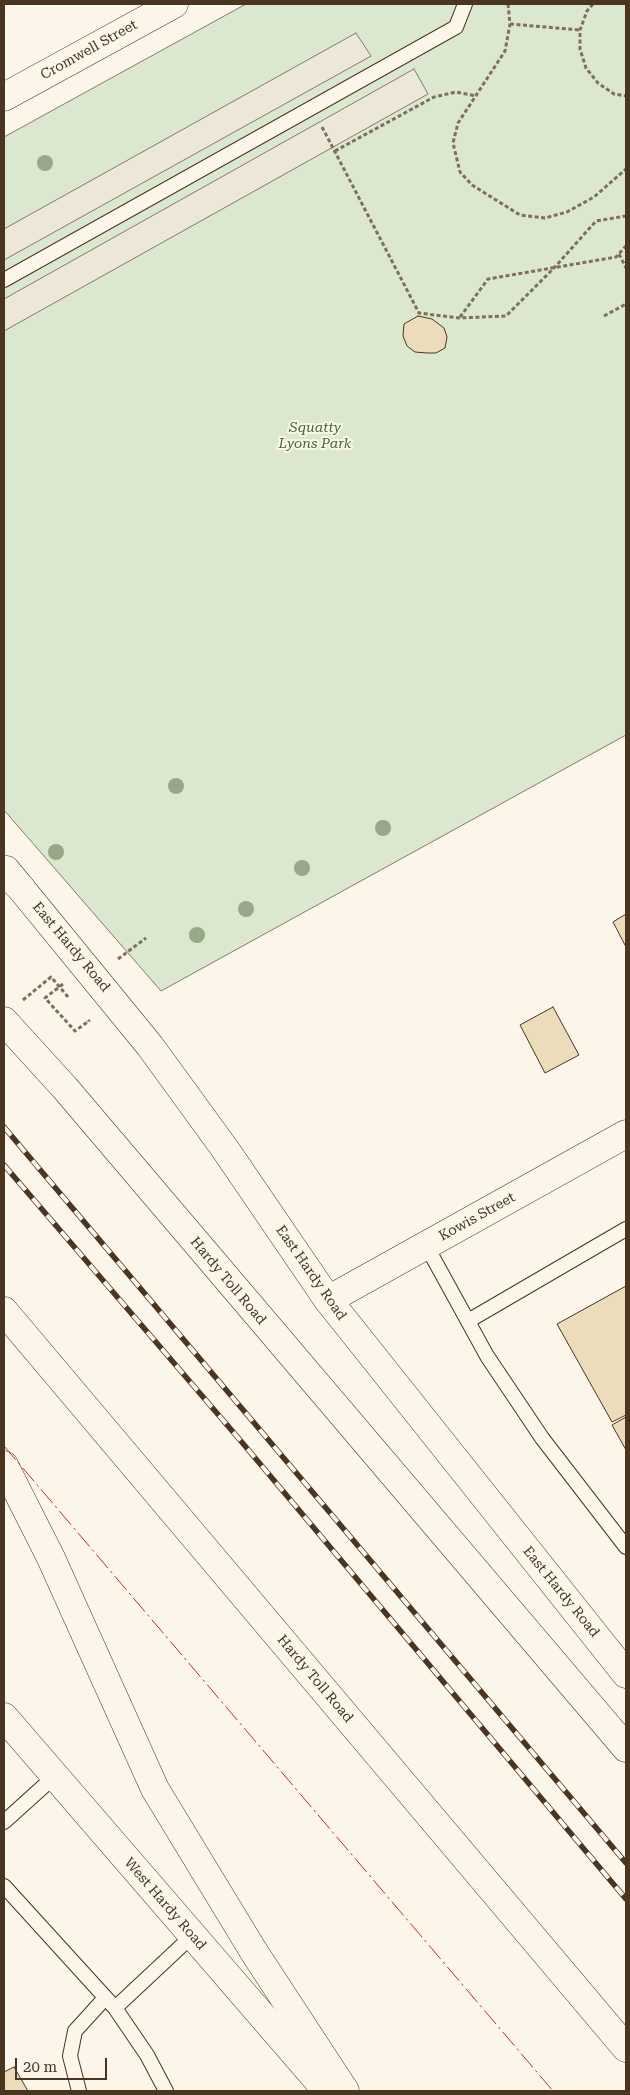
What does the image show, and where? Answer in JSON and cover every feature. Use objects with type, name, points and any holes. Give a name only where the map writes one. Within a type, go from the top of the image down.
[{"type":"main road","name":"Cromwell Street","points":[[4,97],[174,4]]},
{"type":"main road","name":"East Hardy Road","points":[[4,866],[12,880],[86,965],[150,1046],[225,1149],[328,1300],[626,1674]]},
{"type":"main road","name":"Hardy Toll Road","points":[[10,1013],[65,1088],[626,1748]]},
{"type":"main road","name":"Kowis Street","points":[[328,1300],[626,1134]]},
{"type":"main road","name":"Hardy Toll Road","points":[[4,1310],[626,2048]]},
{"type":"main road","points":[[4,1465],[51,1558],[155,1789],[254,1952],[345,2091]]},
{"type":"main road","name":"West Hardy Road","points":[[4,1718],[327,2091]]},
{"type":"lane","points":[[4,280],[456,27],[465,4]]},
{"type":"lane","points":[[468,1321],[626,1229]]},
{"type":"lane","points":[[426,1245],[487,1356],[542,1438],[626,1547]]},
{"type":"lane","points":[[4,1822],[55,1776]]},
{"type":"lane","points":[[4,1886],[110,2003],[147,2055],[166,2091]]},
{"type":"lane","points":[[79,2091],[70,2056],[75,2031],[192,1936]]},
{"type":"path","points":[[508,4],[510,24],[505,51],[458,123],[452,143],[460,172],[472,185],[520,215],[545,218],[567,212],[594,197],[626,169]]},
{"type":"path","points":[[594,4],[587,11],[580,30],[580,49],[586,68],[598,83],[614,94],[626,96]]},
{"type":"path","points":[[510,24],[580,30]]},
{"type":"path","points":[[476,96],[456,92],[434,97],[335,151],[419,313],[459,318],[506,316],[554,268],[596,221],[626,216]]},
{"type":"path","points":[[459,318],[488,279],[616,256],[626,246]]},
{"type":"path","points":[[619,254],[626,268]]},
{"type":"path","points":[[604,316],[626,304]]},
{"type":"path","points":[[10,1013],[51,977],[71,1001]]},
{"type":"path","points":[[45,998],[74,1031],[89,1021],[83,1014]]},
{"type":"green space","name":"Squatty Lyons Park","points":[[246,4],[626,4],[626,735],[161,991],[4,810],[4,137]]},
{"type":"shaded area","points":[[356,33],[371,56],[4,260],[4,229]]},
{"type":"shaded area","points":[[414,69],[428,94],[4,331],[4,299]]},
{"type":"building","points":[[418,316],[432,319],[444,328],[447,337],[445,348],[436,353],[427,353],[415,352],[407,346],[403,336],[404,324]]},
{"type":"building","points":[[626,914],[626,947],[613,922]]},
{"type":"building","points":[[553,1007],[579,1055],[545,1073],[520,1025]]},
{"type":"building","points":[[626,1286],[626,1415],[612,1422],[557,1324]]},
{"type":"building","points":[[626,1417],[626,1450],[612,1425]]},
{"type":"building","points":[[14,2067],[28,2091],[4,2091],[4,2072]]},
{"type":"railway","points":[[4,1127],[626,1863]]},
{"type":"railway","points":[[4,1165],[240,1440],[626,1899]]},
{"type":"power","points":[[4,1446],[553,2091]]}]
